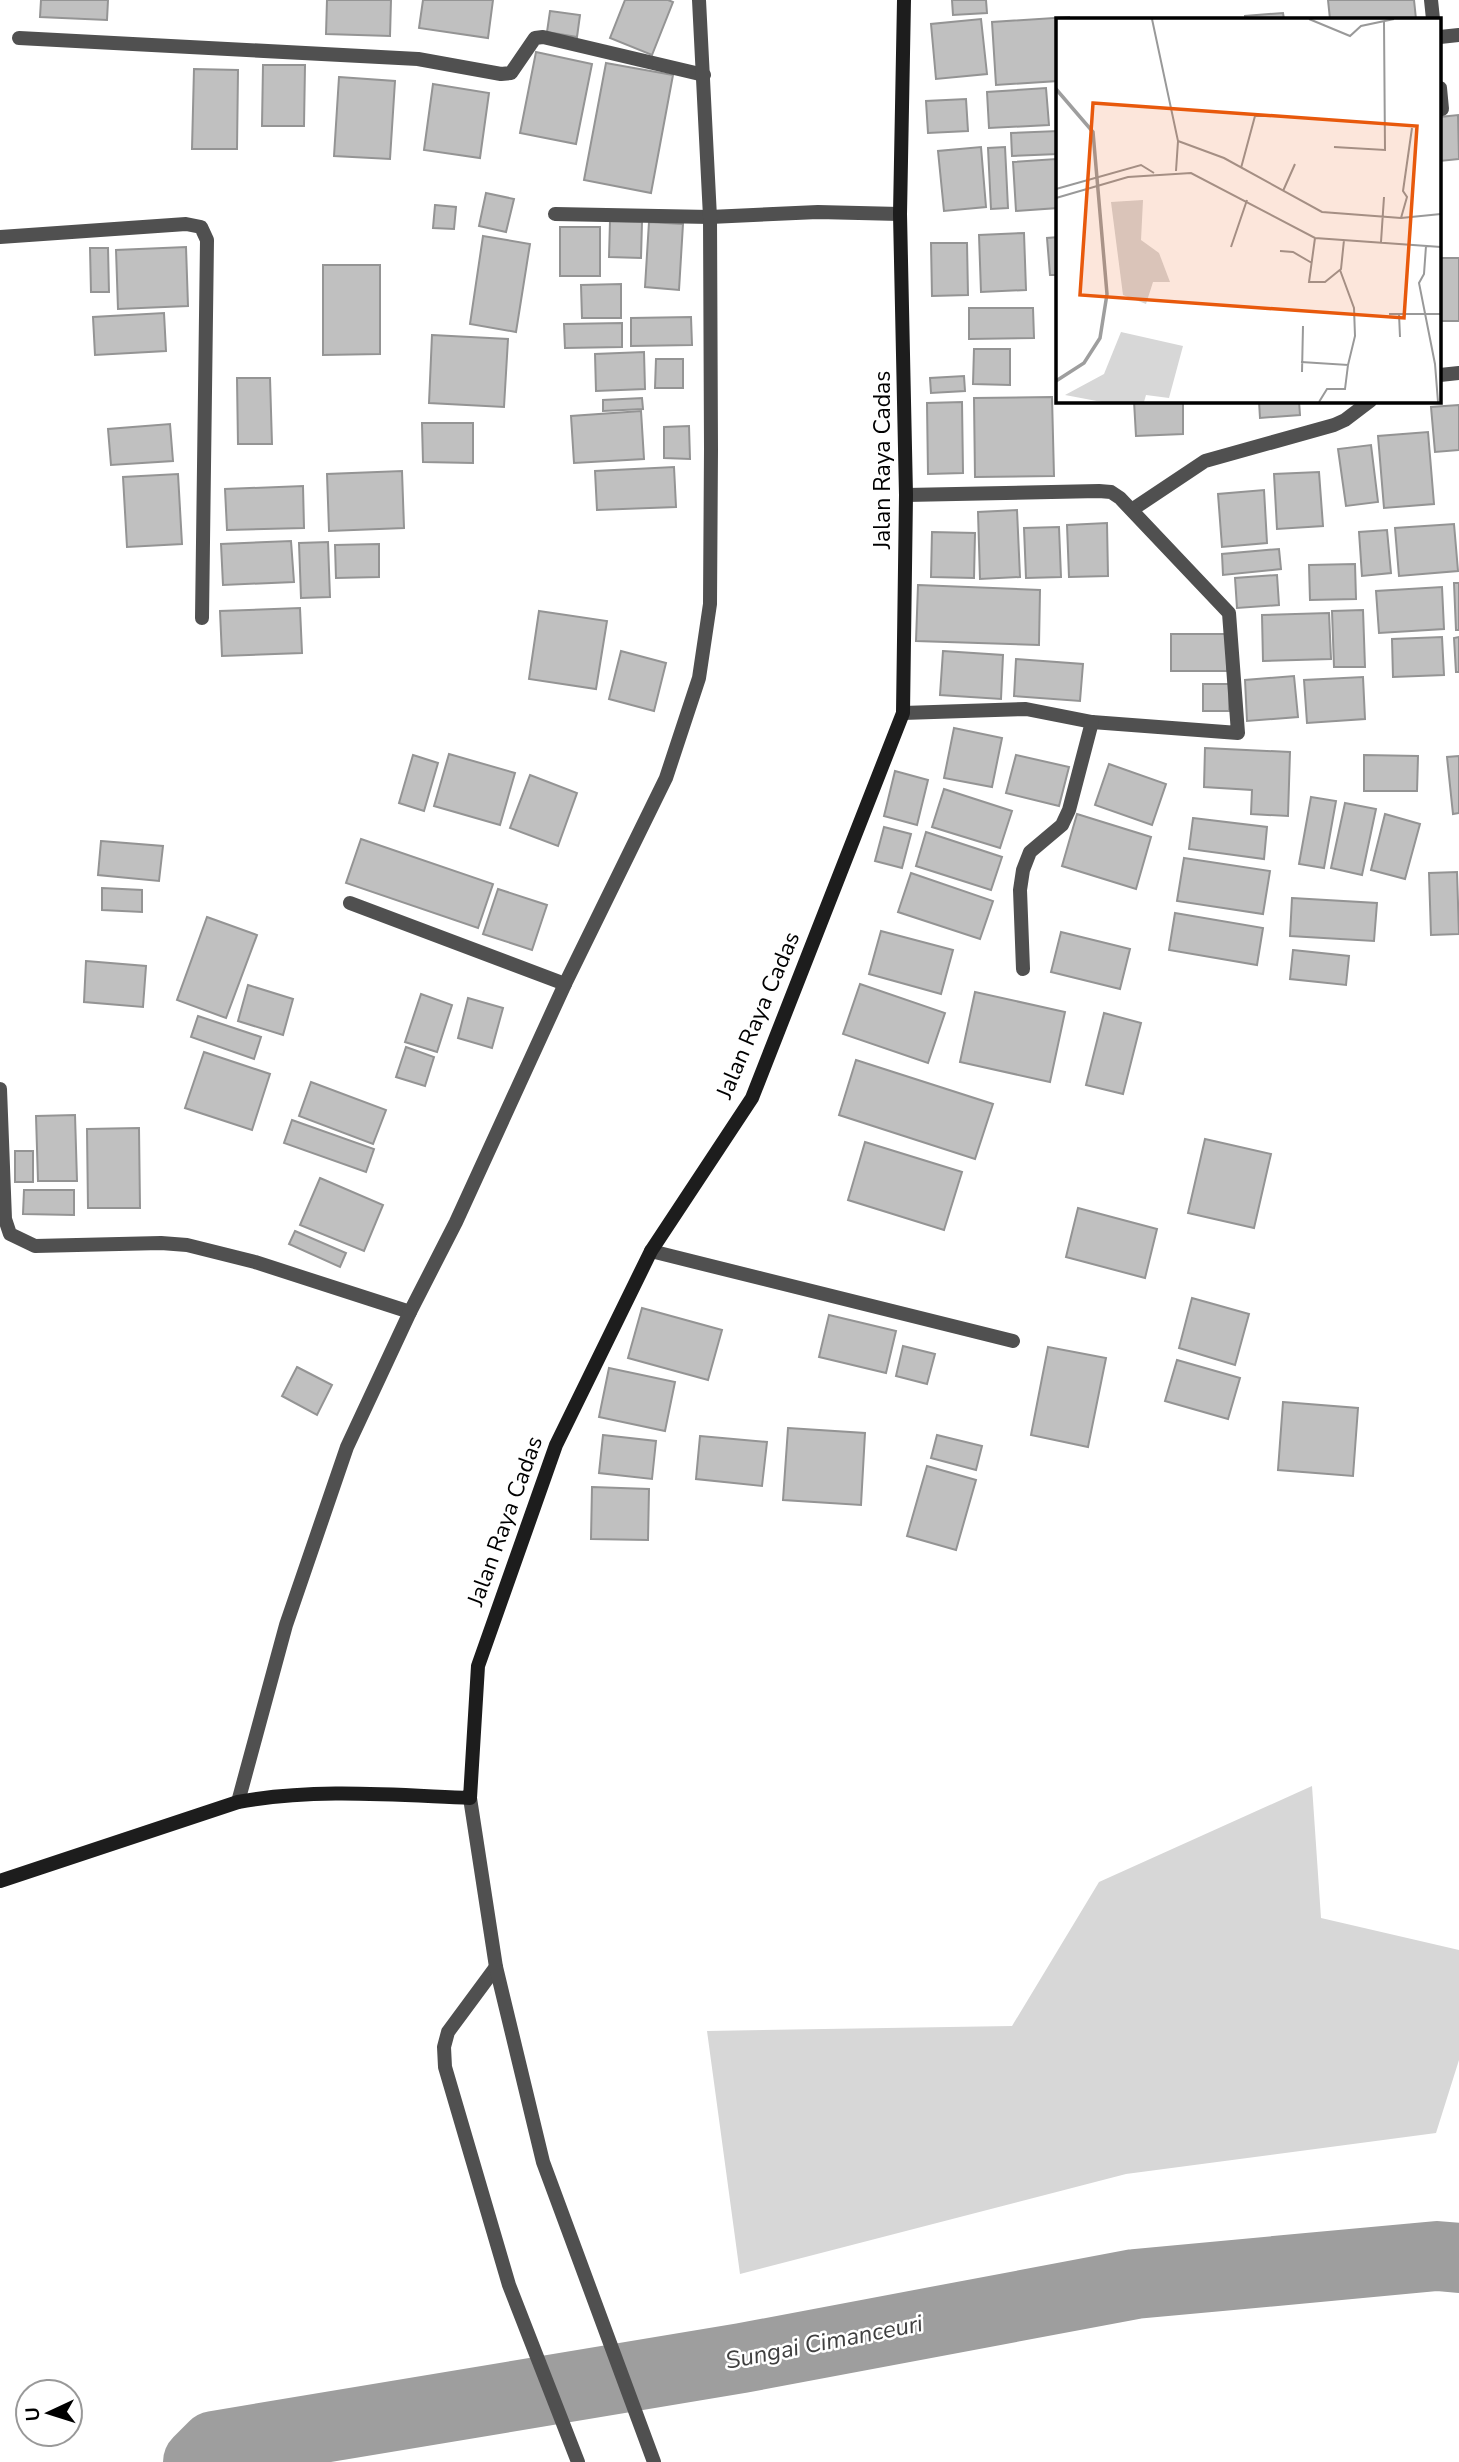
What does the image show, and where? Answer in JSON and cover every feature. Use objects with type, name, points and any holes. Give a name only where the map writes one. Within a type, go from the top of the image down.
[{"type":"street","points":[[239,1802],[286,1625],[347,1447],[410,1312],[456,1222],[565,984],[666,778],[699,678],[710,604],[710,217],[699,0]]},
{"type":"street","name":"Jalan Raya Cadas","points":[[654,2462],[543,2162],[496,1967],[470,1798],[476,1685],[483,1649],[556,1445],[651,1251],[752,1098],[903,713],[906,495],[900,214],[904,0]]},
{"type":"street","points":[[1431,0],[1433,18]]},
{"type":"street","points":[[19,38],[418,59],[501,74],[511,73],[535,38],[543,37],[704,75]]},
{"type":"street","points":[[555,214],[710,217],[818,212],[900,214]]},
{"type":"street","points":[[0,237],[186,224],[201,227],[207,240],[202,618]]},
{"type":"street","points":[[1133,509],[1205,461],[1334,425],[1346,420],[1369,402]]},
{"type":"street","points":[[903,713],[1026,709],[1092,722],[1238,733],[1229,613],[1133,509],[1111,492],[906,495]]},
{"type":"street","points":[[1023,969],[1020,890],[1023,870],[1030,852],[1062,825],[1069,810],[1092,722]]},
{"type":"street","points":[[351,903],[565,984]]},
{"type":"street","points":[[0,1090],[5,1219],[10,1234],[23,1242],[34,1246],[161,1243],[187,1245],[254,1262],[410,1312]]},
{"type":"street","points":[[651,1251],[1013,1341]]},
{"type":"street","points":[[0,1881],[239,1802],[276,1795],[345,1793],[470,1798]]},
{"type":"street","points":[[496,1967],[447,2032],[444,2047],[446,2067],[509,2285],[578,2462]]},
{"type":"shaded area","points":[[1312,1786],[1321,1918],[1459,1950],[1459,2060],[1436,2133],[1126,2174],[740,2274],[707,2031],[1012,2026],[1099,1882]]},
{"type":"building","points":[[41,0],[108,0],[107,20],[40,17]]},
{"type":"building","points":[[327,0],[391,0],[390,36],[326,34]]},
{"type":"building","points":[[423,0],[493,0],[488,38],[419,28]]},
{"type":"building","points":[[625,0],[673,2],[652,55],[610,38]]},
{"type":"building","points":[[952,0],[986,0],[987,13],[953,15]]},
{"type":"building","points":[[1328,0],[1414,0],[1416,18],[1330,18]]},
{"type":"building","points":[[550,11],[580,15],[577,37],[547,32]]},
{"type":"building","points":[[1283,13],[1284,18],[1245,18]]},
{"type":"building","points":[[1069,17],[1056,18],[1056,81],[996,85],[992,22]]},
{"type":"building","points":[[981,19],[987,74],[936,79],[931,24]]},
{"type":"building","points":[[536,52],[592,64],[576,144],[520,133]]},
{"type":"building","points":[[606,63],[673,75],[651,193],[584,180]]},
{"type":"building","points":[[263,65],[305,65],[304,126],[262,126]]},
{"type":"building","points":[[194,69],[238,70],[237,149],[192,149]]},
{"type":"building","points":[[339,77],[395,81],[390,159],[334,156]]},
{"type":"building","points":[[433,84],[489,93],[480,158],[424,150]]},
{"type":"building","points":[[1046,88],[1049,125],[989,128],[987,92]]},
{"type":"building","points":[[966,99],[968,131],[928,133],[926,101]]},
{"type":"building","points":[[1458,115],[1459,159],[1442,161],[1442,117]]},
{"type":"building","points":[[1056,131],[1056,154],[1012,156],[1011,133]]},
{"type":"building","points":[[981,147],[986,207],[944,211],[938,151]]},
{"type":"building","points":[[1005,147],[1008,208],[991,209],[988,148]]},
{"type":"building","points":[[1056,159],[1056,208],[1016,211],[1013,162]]},
{"type":"building","points":[[486,193],[514,199],[506,232],[479,226]]},
{"type":"building","points":[[435,205],[456,207],[454,229],[433,228]]},
{"type":"building","points":[[610,221],[642,222],[641,258],[609,257]]},
{"type":"building","points":[[649,222],[683,224],[679,290],[645,287]]},
{"type":"building","points":[[560,227],[600,227],[600,276],[560,276]]},
{"type":"building","points":[[1024,233],[1026,290],[981,292],[979,235]]},
{"type":"building","points":[[483,236],[530,244],[516,332],[470,324]]},
{"type":"building","points":[[1056,237],[1056,275],[1050,275],[1047,238]]},
{"type":"building","points":[[931,243],[967,243],[968,295],[932,296]]},
{"type":"building","points":[[186,247],[188,306],[118,309],[116,250]]},
{"type":"building","points":[[90,248],[108,248],[109,292],[91,292]]},
{"type":"building","points":[[1442,258],[1459,258],[1459,321],[1442,321]]},
{"type":"building","points":[[323,265],[380,265],[380,354],[323,355]]},
{"type":"building","points":[[621,284],[621,318],[582,318],[581,285]]},
{"type":"building","points":[[969,308],[1033,308],[1034,338],[969,339]]},
{"type":"building","points":[[164,313],[166,351],[95,355],[93,317]]},
{"type":"building","points":[[691,317],[692,345],[631,346],[631,318]]},
{"type":"building","points":[[622,323],[622,347],[565,348],[564,324]]},
{"type":"building","points":[[432,335],[508,339],[504,407],[429,403]]},
{"type":"building","points":[[974,349],[1010,349],[1010,385],[973,384]]},
{"type":"building","points":[[644,352],[645,389],[596,391],[595,354]]},
{"type":"building","points":[[656,359],[683,359],[683,388],[655,388]]},
{"type":"building","points":[[964,376],[965,391],[931,393],[930,378]]},
{"type":"building","points":[[237,378],[270,378],[272,444],[238,444]]},
{"type":"building","points":[[1052,397],[1054,476],[975,477],[974,398]]},
{"type":"building","points":[[642,398],[643,409],[603,411],[603,400]]},
{"type":"building","points":[[962,402],[963,473],[928,474],[927,403]]},
{"type":"building","points":[[1134,402],[1183,402],[1183,434],[1136,436]]},
{"type":"building","points":[[1259,402],[1299,402],[1300,415],[1260,418]]},
{"type":"building","points":[[1459,405],[1459,450],[1435,452],[1431,407]]},
{"type":"building","points":[[641,411],[644,459],[574,463],[571,416]]},
{"type":"building","points":[[422,423],[473,423],[473,463],[423,462]]},
{"type":"building","points":[[170,424],[173,461],[111,465],[108,429]]},
{"type":"building","points":[[689,426],[690,459],[664,458],[664,427]]},
{"type":"building","points":[[1428,432],[1434,504],[1384,508],[1378,436]]},
{"type":"building","points":[[1371,445],[1378,502],[1346,506],[1338,449]]},
{"type":"building","points":[[674,467],[676,507],[597,510],[595,471]]},
{"type":"building","points":[[402,471],[404,528],[329,531],[327,474]]},
{"type":"building","points":[[1319,472],[1323,526],[1277,529],[1274,474]]},
{"type":"building","points":[[178,474],[182,544],[127,547],[123,477]]},
{"type":"building","points":[[303,486],[304,528],[227,530],[225,489]]},
{"type":"building","points":[[1264,490],[1267,543],[1222,547],[1218,494]]},
{"type":"building","points":[[1017,510],[1020,577],[980,579],[978,512]]},
{"type":"building","points":[[1107,523],[1108,576],[1069,577],[1067,525]]},
{"type":"building","points":[[1454,524],[1458,571],[1399,576],[1395,528]]},
{"type":"building","points":[[1059,527],[1061,577],[1026,578],[1024,528]]},
{"type":"building","points":[[1387,530],[1391,573],[1362,576],[1359,532]]},
{"type":"building","points":[[932,532],[975,533],[974,578],[931,577]]},
{"type":"building","points":[[291,541],[294,582],[223,585],[221,544]]},
{"type":"building","points":[[328,542],[330,597],[301,598],[299,543]]},
{"type":"building","points":[[379,544],[379,577],[336,578],[335,545]]},
{"type":"building","points":[[1279,549],[1281,569],[1223,575],[1222,554]]},
{"type":"building","points":[[1355,564],[1356,599],[1310,600],[1309,565]]},
{"type":"building","points":[[1277,575],[1279,605],[1237,608],[1235,578]]},
{"type":"building","points":[[1454,583],[1459,583],[1459,630],[1456,630]]},
{"type":"building","points":[[918,585],[1040,590],[1039,645],[916,641]]},
{"type":"building","points":[[1442,587],[1444,629],[1379,633],[1376,591]]},
{"type":"building","points":[[300,608],[302,653],[222,656],[220,611]]},
{"type":"building","points":[[1363,610],[1365,667],[1334,667],[1332,611]]},
{"type":"building","points":[[539,611],[607,621],[596,689],[529,679]]},
{"type":"building","points":[[1329,613],[1331,659],[1263,661],[1262,615]]},
{"type":"building","points":[[1171,634],[1228,634],[1227,671],[1171,671]]},
{"type":"building","points":[[1442,637],[1444,675],[1393,677],[1392,639]]},
{"type":"building","points":[[1459,637],[1459,672],[1456,672],[1454,638]]},
{"type":"building","points":[[621,651],[666,663],[654,711],[609,699]]},
{"type":"building","points":[[943,651],[1003,655],[1001,699],[940,695]]},
{"type":"building","points":[[1016,659],[1083,664],[1080,701],[1014,696]]},
{"type":"building","points":[[1294,676],[1298,717],[1247,721],[1245,680]]},
{"type":"building","points":[[1363,677],[1365,719],[1307,723],[1304,680]]},
{"type":"building","points":[[1203,684],[1229,684],[1229,711],[1203,711]]},
{"type":"building","points":[[954,728],[1002,738],[992,787],[944,778]]},
{"type":"building","points":[[1205,748],[1290,752],[1288,816],[1251,814],[1252,790],[1204,787]]},
{"type":"building","points":[[449,754],[515,773],[500,825],[434,806]]},
{"type":"building","points":[[413,755],[438,763],[424,811],[399,803]]},
{"type":"building","points":[[1016,755],[1069,767],[1059,806],[1006,793]]},
{"type":"building","points":[[1364,755],[1418,756],[1417,791],[1364,791]]},
{"type":"building","points":[[1459,756],[1459,813],[1453,814],[1447,757]]},
{"type":"building","points":[[1109,764],[1166,784],[1152,825],[1095,805]]},
{"type":"building","points":[[895,771],[928,780],[917,825],[884,816]]},
{"type":"building","points":[[530,775],[577,793],[558,846],[510,828]]},
{"type":"building","points":[[944,789],[1012,811],[1000,848],[932,827]]},
{"type":"building","points":[[1311,797],[1336,801],[1324,868],[1299,864]]},
{"type":"building","points":[[1345,803],[1376,809],[1362,875],[1331,868]]},
{"type":"building","points":[[1077,814],[1151,837],[1136,889],[1062,866]]},
{"type":"building","points":[[1385,814],[1420,824],[1405,879],[1371,870]]},
{"type":"building","points":[[1193,818],[1267,827],[1264,859],[1189,849]]},
{"type":"building","points":[[884,827],[911,834],[902,868],[875,861]]},
{"type":"building","points":[[926,832],[1002,857],[991,890],[916,866]]},
{"type":"building","points":[[361,839],[493,884],[478,928],[346,883]]},
{"type":"building","points":[[101,841],[163,846],[159,881],[98,875]]},
{"type":"building","points":[[1184,858],[1270,871],[1263,914],[1177,901]]},
{"type":"building","points":[[1457,872],[1459,934],[1431,935],[1429,873]]},
{"type":"building","points":[[911,873],[993,901],[980,939],[898,912]]},
{"type":"building","points":[[102,888],[142,890],[142,912],[102,910]]},
{"type":"building","points":[[498,889],[547,905],[532,950],[483,934]]},
{"type":"building","points":[[1292,898],[1377,903],[1374,941],[1290,936]]},
{"type":"building","points":[[1175,913],[1263,928],[1257,965],[1169,950]]},
{"type":"building","points":[[207,917],[257,935],[226,1018],[177,1000]]},
{"type":"building","points":[[881,931],[953,950],[941,994],[869,974]]},
{"type":"building","points":[[1061,932],[1130,949],[1120,989],[1051,972]]},
{"type":"building","points":[[1293,950],[1349,956],[1346,985],[1290,979]]},
{"type":"building","points":[[86,961],[146,966],[143,1007],[84,1002]]},
{"type":"building","points":[[860,984],[945,1013],[928,1063],[843,1034]]},
{"type":"building","points":[[248,985],[293,999],[283,1035],[238,1021]]},
{"type":"building","points":[[975,992],[1065,1012],[1050,1082],[960,1062]]},
{"type":"building","points":[[421,994],[452,1005],[437,1052],[405,1042]]},
{"type":"building","points":[[468,998],[503,1008],[492,1048],[458,1038]]},
{"type":"building","points":[[1104,1013],[1141,1023],[1123,1094],[1086,1085]]},
{"type":"building","points":[[198,1016],[261,1037],[254,1059],[191,1037]]},
{"type":"building","points":[[406,1047],[434,1057],[425,1086],[396,1077]]},
{"type":"building","points":[[204,1052],[270,1074],[252,1130],[185,1108]]},
{"type":"building","points":[[856,1060],[993,1104],[975,1159],[839,1115]]},
{"type":"building","points":[[311,1082],[386,1110],[373,1144],[299,1116]]},
{"type":"building","points":[[75,1115],[77,1181],[38,1181],[36,1116]]},
{"type":"building","points":[[292,1120],[374,1149],[366,1172],[284,1143]]},
{"type":"building","points":[[139,1128],[140,1208],[88,1208],[87,1129]]},
{"type":"building","points":[[1205,1139],[1271,1154],[1254,1228],[1188,1213]]},
{"type":"building","points":[[865,1142],[962,1172],[944,1230],[848,1200]]},
{"type":"building","points":[[15,1151],[33,1151],[33,1182],[15,1182]]},
{"type":"building","points":[[320,1178],[383,1205],[364,1251],[300,1225]]},
{"type":"building","points":[[24,1190],[74,1190],[74,1215],[23,1214]]},
{"type":"building","points":[[1078,1208],[1157,1229],[1145,1278],[1066,1257]]},
{"type":"building","points":[[295,1231],[346,1253],[340,1267],[289,1244]]},
{"type":"building","points":[[1192,1298],[1249,1314],[1235,1365],[1179,1348]]},
{"type":"building","points":[[642,1308],[722,1330],[708,1380],[628,1358]]},
{"type":"building","points":[[829,1315],[896,1331],[886,1373],[819,1357]]},
{"type":"building","points":[[903,1346],[935,1354],[927,1384],[896,1376]]},
{"type":"building","points":[[1048,1347],[1106,1358],[1088,1447],[1031,1435]]},
{"type":"building","points":[[1177,1360],[1240,1378],[1228,1419],[1165,1401]]},
{"type":"building","points":[[297,1367],[332,1385],[317,1415],[282,1396]]},
{"type":"building","points":[[609,1368],[675,1382],[665,1431],[599,1417]]},
{"type":"building","points":[[1283,1402],[1358,1408],[1353,1476],[1278,1470]]},
{"type":"building","points":[[788,1428],[865,1433],[861,1505],[783,1500]]},
{"type":"building","points":[[603,1435],[656,1441],[652,1479],[599,1473]]},
{"type":"building","points":[[937,1435],[982,1446],[976,1470],[931,1458]]},
{"type":"building","points":[[700,1436],[767,1442],[762,1486],[696,1479]]},
{"type":"building","points":[[927,1466],[976,1480],[956,1550],[907,1536]]},
{"type":"building","points":[[592,1487],[649,1489],[648,1540],[591,1539]]},
{"type":"waterway","name":"Sungai Cimanceuri","points":[[198,2462],[214,2446],[742,2358],[1135,2284],[1437,2256],[1459,2258]]}]
